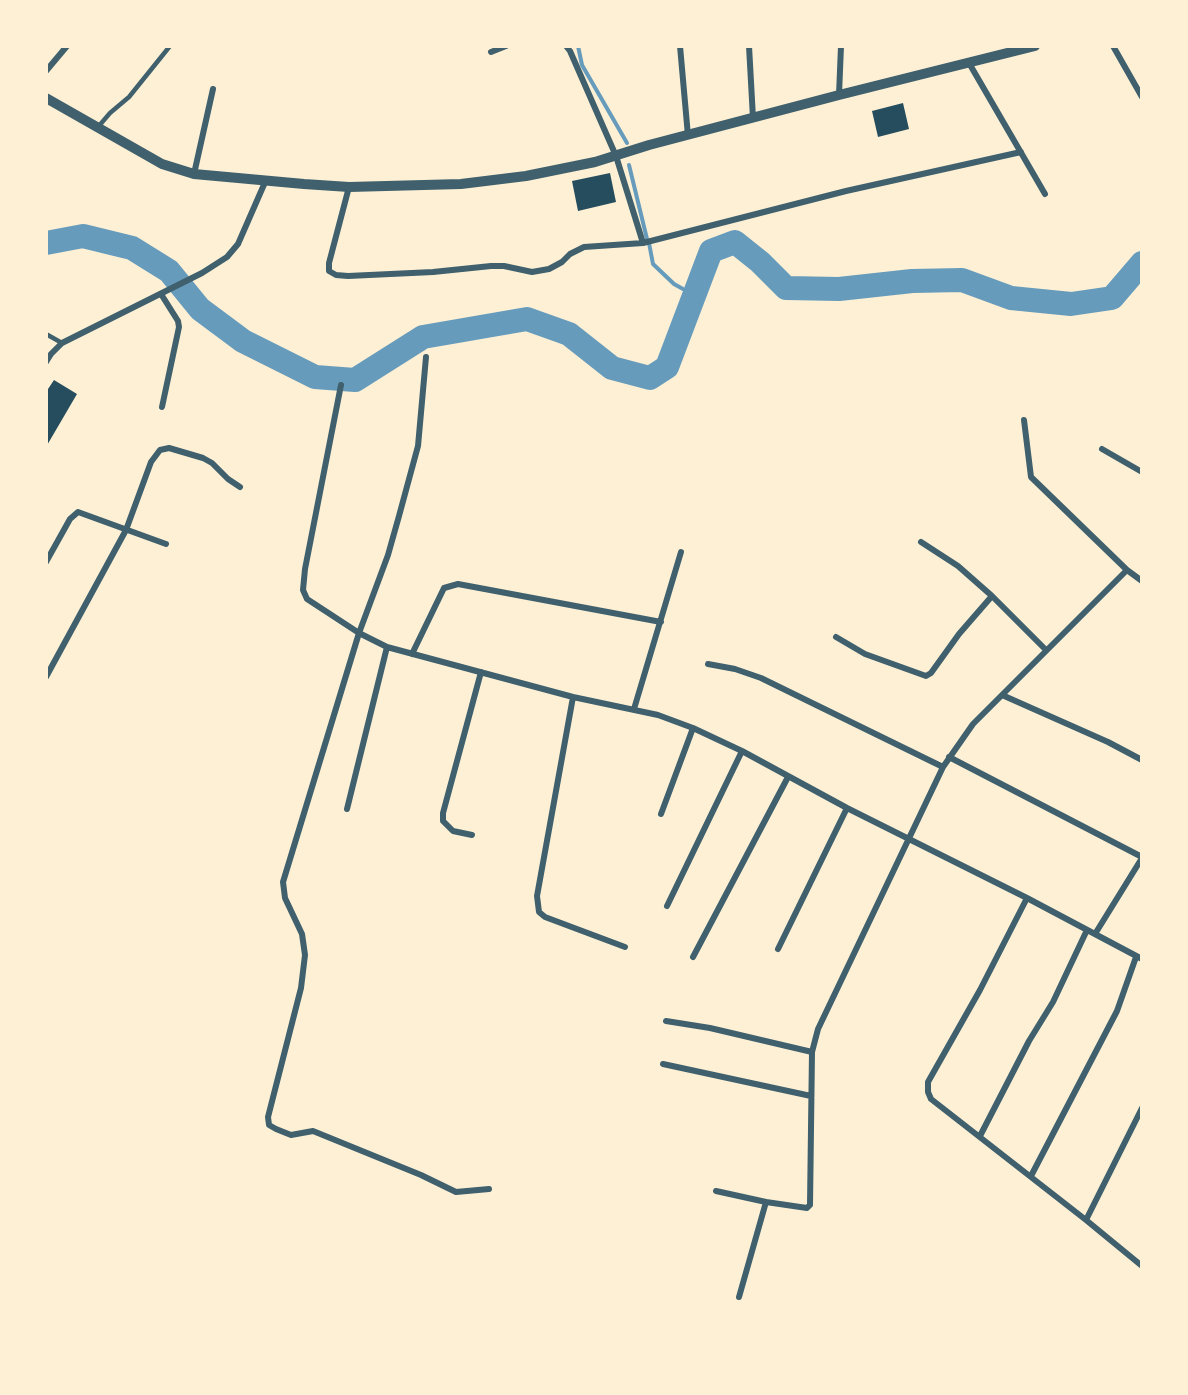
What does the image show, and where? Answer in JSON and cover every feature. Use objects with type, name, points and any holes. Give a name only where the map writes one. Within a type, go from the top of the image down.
[{"type":"street","points":[[46,71],[67,46]]},
{"type":"street","points":[[491,52],[506,46]]},
{"type":"street","points":[[566,46],[616,156],[644,243]]},
{"type":"street","points":[[680,46],[688,136]]},
{"type":"street","points":[[749,46],[753,118]]},
{"type":"street","points":[[839,95],[841,46]]},
{"type":"street","points":[[46,98],[162,164],[194,174],[350,187],[449,184],[492,181],[568,168],[839,95],[969,63],[1001,51],[1035,46]]},
{"type":"street","points":[[1113,46],[1142,97]]},
{"type":"street","points":[[969,63],[1045,194]]},
{"type":"street","points":[[194,174],[213,89]]},
{"type":"street","points":[[350,187],[329,263],[329,271],[336,275],[433,272],[491,266],[504,266],[532,272],[562,262],[570,254],[584,247],[644,243],[846,192],[1021,152]]},
{"type":"street","points":[[46,362],[62,343],[171,290],[227,257],[238,244],[266,180]]},
{"type":"street","points":[[161,294],[178,321],[179,327],[162,407]]},
{"type":"street","points":[[426,357],[418,446],[388,555],[359,633],[283,882],[285,898],[302,934],[305,955],[301,988],[268,1117],[269,1125],[291,1135],[313,1131],[421,1175],[456,1192],[489,1189]]},
{"type":"street","points":[[341,385],[305,569],[303,590],[307,599],[359,633],[387,647],[573,697],[658,715],[693,728],[742,751],[847,808],[1027,898],[1139,958],[1117,1011],[1031,1176]]},
{"type":"street","points":[[1024,420],[1031,477],[1127,570],[1142,581]]},
{"type":"street","points":[[46,677],[126,530],[151,462],[160,450],[169,448],[203,458],[240,487]]},
{"type":"street","points":[[1102,448],[1142,472]]},
{"type":"street","points":[[46,562],[70,519],[78,512],[166,544]]},
{"type":"street","points":[[921,543],[958,566],[1046,650]]},
{"type":"street","points":[[634,709],[681,552]]},
{"type":"street","points":[[716,1191],[766,1202],[807,1208],[810,1205],[812,1052],[818,1029],[943,767],[973,724],[1127,570]]},
{"type":"street","points":[[412,654],[444,588],[458,584],[661,622]]},
{"type":"street","points":[[836,637],[865,654],[926,676],[931,673],[958,634],[992,596]]},
{"type":"street","points":[[347,809],[387,647]]},
{"type":"street","points":[[708,664],[735,669],[760,678],[943,767]]},
{"type":"street","points":[[472,835],[453,831],[443,820],[443,813],[481,672]]},
{"type":"street","points":[[1002,695],[1108,742],[1142,760]]},
{"type":"street","points":[[573,697],[537,896],[539,912],[545,917],[625,947]]},
{"type":"street","points":[[661,814],[693,728]]},
{"type":"street","points":[[667,906],[742,751]]},
{"type":"street","points":[[949,757],[1142,858],[1095,934]]},
{"type":"street","points":[[693,957],[788,777]]},
{"type":"street","points":[[778,949],[847,808]]},
{"type":"street","points":[[1027,898],[927,1087],[931,1098],[1142,1266]]},
{"type":"street","points":[[980,1136],[1029,1041],[1053,1002],[1087,930]]},
{"type":"street","points":[[666,1021],[710,1028],[812,1052]]},
{"type":"street","points":[[663,1064],[811,1096]]},
{"type":"street","points":[[1086,1220],[1142,1108]]},
{"type":"street","points":[[739,1297],[766,1202]]},
{"type":"lane","points":[[97,128],[129,97],[170,46]]},
{"type":"lane","points":[[46,334],[62,343]]},
{"type":"building","points":[[903,103],[909,129],[878,137],[872,111]]},
{"type":"building","points":[[610,173],[616,202],[578,211],[572,181]]},
{"type":"building","points":[[54,380],[77,394],[46,447],[46,392]]},
{"type":"waterway","points":[[578,46],[582,65],[627,143]]},
{"type":"waterway","points":[[629,165],[647,239]]},
{"type":"waterway","points":[[46,243],[83,236],[132,248],[169,271],[200,309],[243,341],[315,377],[355,380],[423,337],[527,319],[569,334],[612,368],[650,378],[667,367],[711,251],[735,242],[760,262],[786,288],[839,289],[912,281],[962,280],[1011,298],[1071,304],[1112,298],[1142,263]]},
{"type":"waterway","points":[[649,243],[653,264],[674,284],[683,289]]}]
